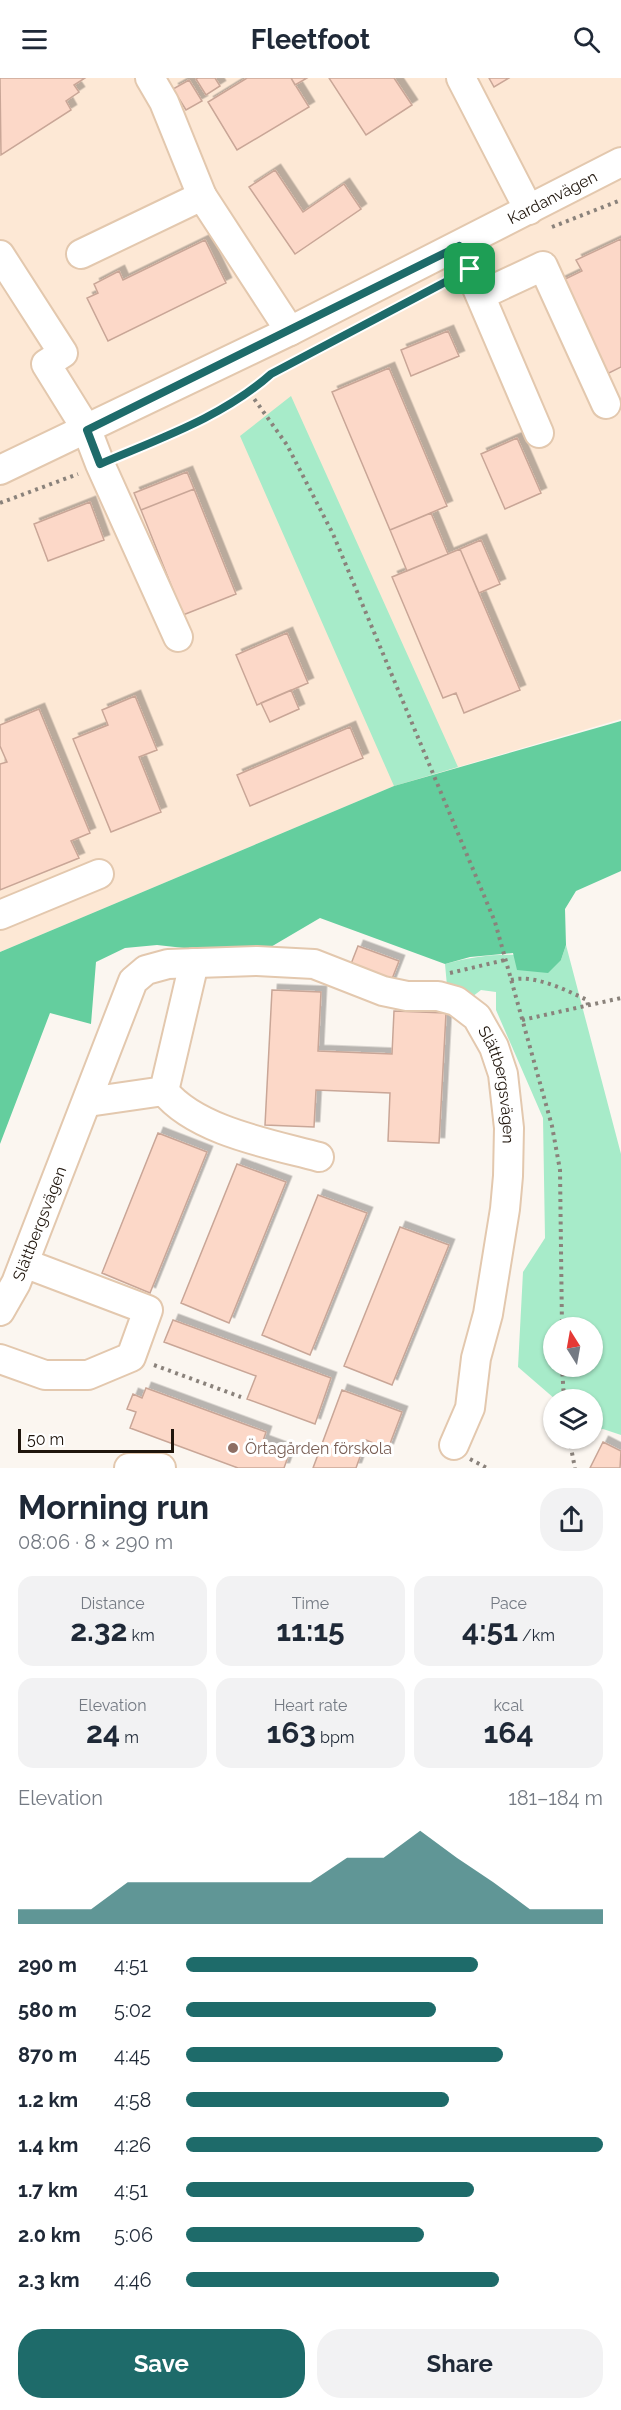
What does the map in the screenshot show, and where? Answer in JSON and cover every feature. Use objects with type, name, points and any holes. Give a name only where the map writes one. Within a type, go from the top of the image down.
[{"type":"street","points":[[150,78],[164,102],[202,196],[290,331]]},
{"type":"street","points":[[461,78],[535,221]]},
{"type":"street","name":"Kardanvägen","points":[[0,470],[290,331],[464,257],[535,221],[621,162]]},
{"type":"street","points":[[81,255],[202,196]]},
{"type":"street","points":[[0,255],[63,353],[46,364],[87,430],[178,637]]},
{"type":"street","points":[[464,257],[539,433]]},
{"type":"street","points":[[481,295],[543,266],[606,404]]},
{"type":"street","points":[[0,915],[99,874]]},
{"type":"street","name":"Slättbergsvägen","points":[[0,1311],[24,1263],[133,981],[146,970],[168,964],[194,963],[257,961],[314,964],[383,991],[456,1001],[468,1008],[486,1030],[503,1074],[509,1128],[505,1209],[488,1314],[476,1358],[470,1408],[454,1444]]},
{"type":"street","points":[[164,1090],[194,963]]},
{"type":"street","points":[[88,1102],[164,1090]]},
{"type":"street","points":[[164,1090],[173,1102],[202,1119],[248,1138],[319,1157]]},
{"type":"street","points":[[0,1359],[45,1375],[88,1375],[131,1357],[148,1310],[24,1263]]},
{"type":"street","points":[[129,1468],[161,1468]]},
{"type":"path","points":[[535,221],[621,200]]},
{"type":"path","points":[[0,503],[100,464],[224,408],[250,393],[271,374],[464,257]]},
{"type":"path","points":[[250,393],[287,446],[333,534],[495,922],[552,1126],[560,1170],[562,1317]]},
{"type":"path","points":[[425,995],[449,974],[505,960]]},
{"type":"path","points":[[511,980],[536,981],[573,993],[587,1000],[588,1005]]},
{"type":"path","points":[[522,1020],[621,998]]},
{"type":"path","points":[[131,1357],[241,1397]]},
{"type":"path","points":[[571,1449],[575,1468]]},
{"type":"shaded area","points":[[0,78],[621,78],[621,719],[394,786],[0,952]]},
{"type":"green space","points":[[291,396],[458,767],[394,786],[240,436]]},
{"type":"green space","points":[[621,721],[621,871],[576,891],[565,909],[566,945],[561,960],[548,973],[517,970],[513,953],[470,957],[445,964],[320,918],[269,948],[193,949],[157,945],[125,948],[96,962],[91,1024],[50,1013],[0,1144],[0,952],[394,786]]},
{"type":"green space","points":[[566,945],[621,1154],[621,1435],[603,1429],[603,1389],[543,1389],[518,1367],[523,1272],[545,1238],[543,1118],[496,1010],[496,992],[481,990],[468,1000],[447,986],[445,964],[476,957],[530,956],[561,960]]},
{"type":"building","points":[[0,78],[85,78],[74,85],[79,92],[66,101],[71,110],[1,155]]},
{"type":"building","points":[[215,78],[220,86],[206,95],[196,79]]},
{"type":"building","points":[[247,78],[291,78],[309,107],[237,150],[208,102]]},
{"type":"building","points":[[291,78],[307,78],[295,85]]},
{"type":"building","points":[[329,78],[394,78],[412,105],[366,135]]},
{"type":"building","points":[[489,78],[509,78],[494,87]]},
{"type":"building","points":[[189,80],[202,101],[186,110],[173,89]]},
{"type":"building","points":[[275,170],[303,212],[344,184],[361,209],[295,254],[249,187]]},
{"type":"building","points":[[621,239],[621,367],[603,376],[559,282],[582,271],[576,260]]},
{"type":"building","points":[[205,240],[226,283],[108,341],[87,298],[98,293],[94,284],[119,271],[123,280]]},
{"type":"building","points":[[448,331],[459,356],[411,376],[401,350]]},
{"type":"building","points":[[389,368],[447,506],[390,530],[332,392]]},
{"type":"building","points":[[517,438],[541,493],[505,509],[481,454]]},
{"type":"building","points":[[187,472],[194,489],[141,510],[134,493]]},
{"type":"building","points":[[194,489],[236,594],[183,615],[141,510]]},
{"type":"building","points":[[90,502],[104,540],[48,561],[34,524]]},
{"type":"building","points":[[431,513],[448,554],[407,571],[390,530]]},
{"type":"building","points":[[481,540],[500,584],[479,593],[460,549]]},
{"type":"building","points":[[460,549],[520,690],[464,713],[456,693],[443,698],[392,577]]},
{"type":"building","points":[[287,633],[308,683],[257,705],[236,655]]},
{"type":"building","points":[[291,690],[299,709],[270,722],[261,703]]},
{"type":"building","points":[[135,696],[157,750],[139,757],[161,812],[111,832],[73,739],[108,725],[102,710]]},
{"type":"building","points":[[39,709],[90,833],[71,841],[79,858],[0,890],[0,764],[7,762],[0,746],[0,725]]},
{"type":"building","points":[[350,727],[363,758],[250,806],[237,775]]},
{"type":"building","points":[[358,946],[399,961],[390,984],[349,969]]},
{"type":"building","points":[[272,990],[321,992],[318,1051],[392,1054],[394,1011],[446,1013],[439,1143],[388,1141],[390,1093],[316,1090],[314,1127],[265,1125]]},
{"type":"building","points":[[158,1133],[207,1152],[150,1293],[102,1273]]},
{"type":"building","points":[[237,1164],[286,1182],[229,1323],[181,1303]]},
{"type":"building","points":[[318,1195],[367,1213],[310,1355],[262,1335]]},
{"type":"building","points":[[400,1227],[449,1245],[392,1385],[344,1366]]},
{"type":"building","points":[[173,1320],[331,1378],[315,1424],[247,1399],[256,1376],[164,1342]]},
{"type":"building","points":[[146,1388],[266,1432],[263,1441],[290,1451],[284,1468],[238,1468],[130,1428],[136,1412],[127,1409],[133,1394],[142,1398]]},
{"type":"building","points":[[342,1390],[402,1412],[388,1449],[366,1440],[356,1468],[313,1468]]},
{"type":"building","points":[[603,1442],[621,1451],[620,1468],[590,1468],[600,1449],[603,1449]]},
{"type":"place","name":"Örtagården förskola","points":[[233,1448]]},
{"type":"route","points":[[459,246],[470,269],[271,374],[250,393],[224,408],[100,464],[87,430],[459,246]]}]
